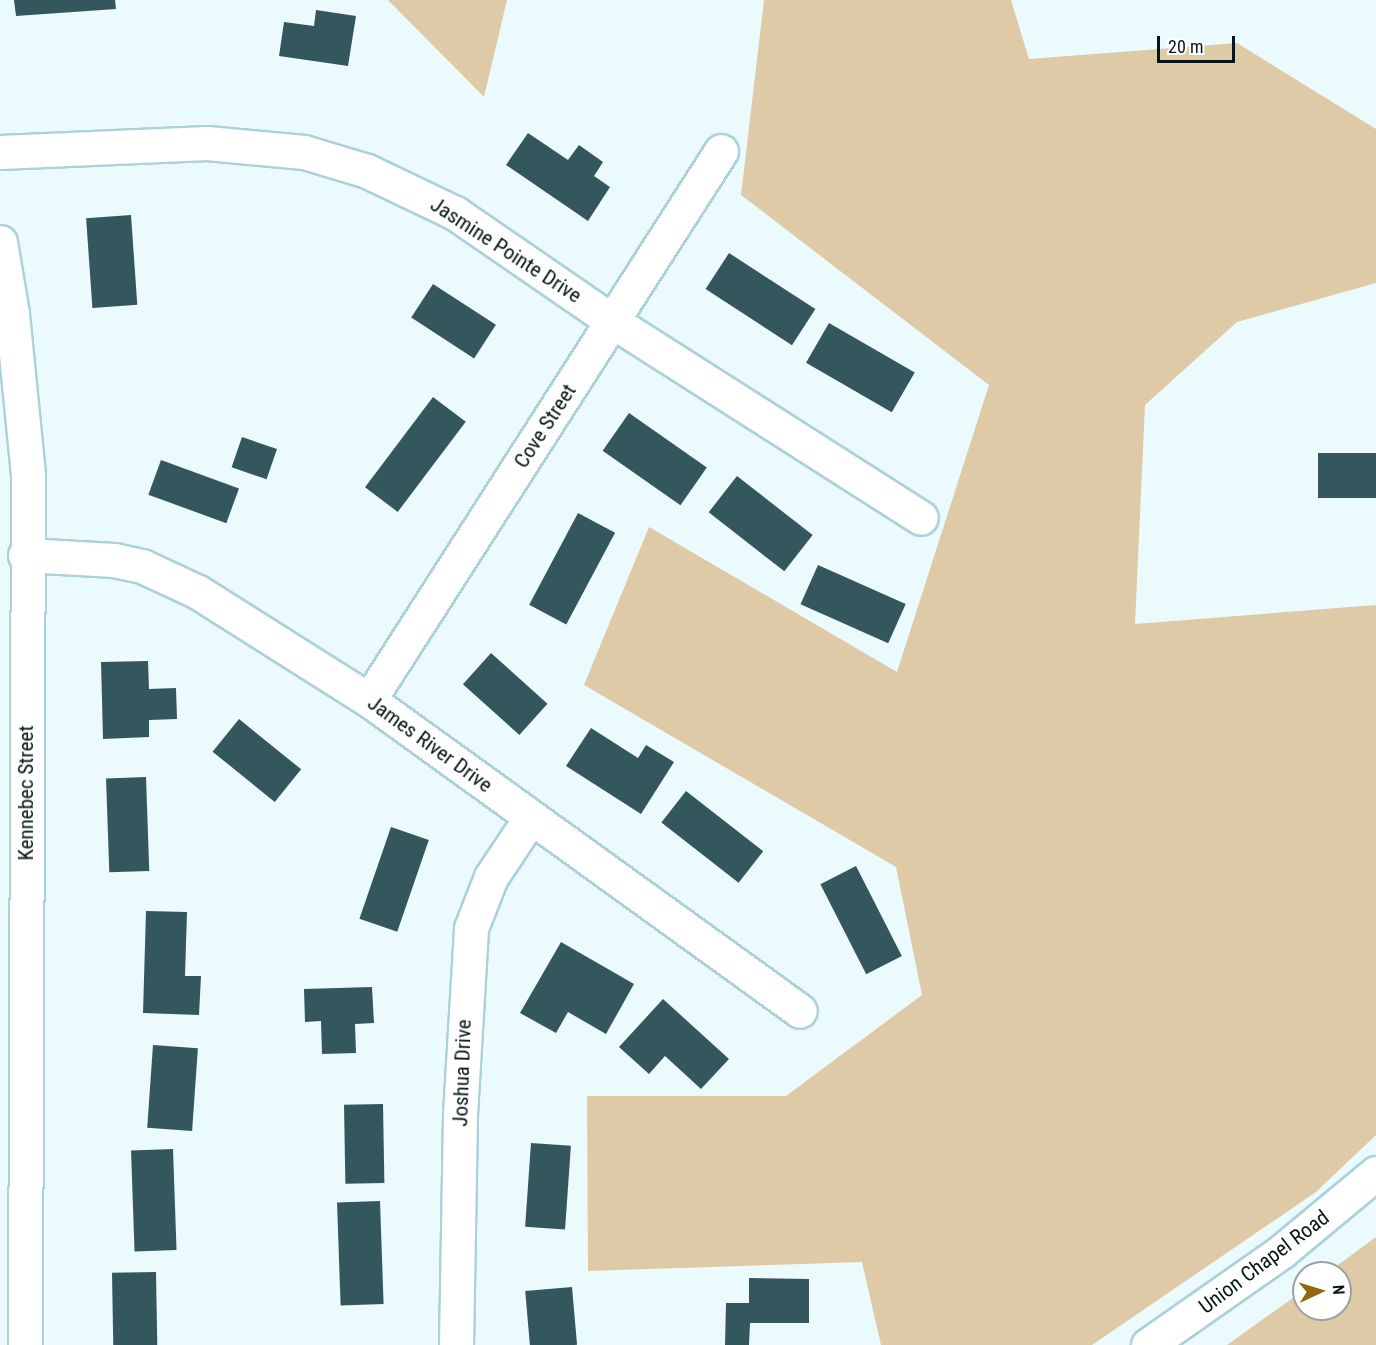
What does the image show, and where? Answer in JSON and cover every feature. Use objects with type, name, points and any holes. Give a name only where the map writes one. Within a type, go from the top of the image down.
[{"type":"street","name":"Jasmine Pointe Drive","points":[[0,152],[207,143],[304,152],[366,171],[426,197],[612,321],[921,518]]},
{"type":"street","name":"Cove Street","points":[[369,700],[721,151]]},
{"type":"street","name":"Kennebec Street","points":[[0,242],[12,314],[10,398],[28,475],[25,555],[25,1345]]},
{"type":"street","name":"James River Drive","points":[[25,555],[114,560],[142,566],[198,592],[369,700],[800,1011]]},
{"type":"street","name":"Joshua Drive","points":[[456,1345],[460,1114],[471,928],[491,877],[531,817]]},
{"type":"street","name":"Union Chapel Road","points":[[1148,1345],[1282,1251],[1376,1173]]},
{"type":"shaded area","points":[[388,0],[507,0],[484,97]]},
{"type":"shaded area","points":[[764,0],[1011,0],[1029,59],[1237,43],[1376,129],[1376,283],[1237,322],[1145,405],[1135,624],[1376,605],[1376,1135],[1316,1192],[1092,1345],[881,1345],[862,1262],[588,1271],[587,1096],[786,1096],[922,995],[896,867],[584,685],[649,527],[897,672],[989,385],[741,195]]},
{"type":"shaded area","points":[[1376,1237],[1376,1345],[1227,1345],[1292,1299],[1292,1321],[1352,1321],[1352,1261],[1343,1261]]},
{"type":"building","points":[[14,0],[115,0],[116,9],[16,16]]},
{"type":"building","points":[[316,10],[356,16],[348,66],[279,56],[284,22],[314,26]]},
{"type":"building","points":[[528,133],[568,160],[579,145],[603,162],[594,176],[610,187],[588,221],[506,165]]},
{"type":"building","points":[[131,215],[137,305],[92,308],[86,218]]},
{"type":"building","points":[[729,253],[815,309],[792,345],[706,289]]},
{"type":"building","points":[[433,284],[496,325],[474,358],[411,318]]},
{"type":"building","points":[[829,323],[915,372],[892,412],[806,363]]},
{"type":"building","points":[[433,397],[466,422],[398,512],[365,487]]},
{"type":"building","points":[[629,413],[707,467],[680,505],[603,451]]},
{"type":"building","points":[[242,437],[277,449],[267,479],[232,467]]},
{"type":"building","points":[[1318,453],[1376,453],[1376,498],[1318,498]]},
{"type":"building","points":[[161,460],[239,488],[226,523],[148,495]]},
{"type":"building","points":[[737,476],[813,535],[784,571],[709,512]]},
{"type":"building","points":[[578,513],[615,533],[566,625],[529,605]]},
{"type":"building","points":[[818,565],[906,604],[888,643],[801,604]]},
{"type":"building","points":[[491,653],[547,704],[519,735],[463,684]]},
{"type":"building","points":[[148,661],[149,689],[176,688],[177,719],[149,720],[149,737],[103,739],[101,662]]},
{"type":"building","points":[[239,719],[301,769],[275,802],[213,752]]},
{"type":"building","points":[[591,728],[638,758],[646,745],[674,762],[641,814],[566,766]]},
{"type":"building","points":[[146,777],[149,871],[109,872],[106,778]]},
{"type":"building","points":[[686,791],[763,851],[739,883],[661,823]]},
{"type":"building","points":[[391,827],[429,840],[397,932],[359,919]]},
{"type":"building","points":[[856,866],[902,956],[866,974],[820,884]]},
{"type":"building","points":[[146,911],[187,912],[185,976],[201,976],[199,1015],[143,1013]]},
{"type":"building","points":[[561,942],[634,984],[606,1034],[568,1012],[556,1033],[520,1013]]},
{"type":"building","points":[[372,987],[374,1023],[355,1024],[356,1053],[322,1054],[321,1021],[305,1022],[304,989]]},
{"type":"building","points":[[663,999],[729,1059],[701,1089],[665,1056],[649,1074],[619,1047]]},
{"type":"building","points":[[153,1045],[198,1048],[192,1131],[147,1128]]},
{"type":"building","points":[[383,1104],[384,1183],[345,1184],[344,1105]]},
{"type":"building","points":[[531,1143],[571,1146],[565,1230],[525,1227]]},
{"type":"building","points":[[173,1149],[177,1250],[135,1251],[131,1150]]},
{"type":"building","points":[[380,1201],[384,1304],[341,1305],[337,1203]]},
{"type":"building","points":[[156,1272],[157,1345],[113,1345],[112,1273]]},
{"type":"building","points":[[749,1278],[809,1279],[809,1323],[750,1323],[749,1345],[725,1345],[726,1303],[749,1303]]},
{"type":"building","points":[[572,1287],[577,1345],[530,1345],[525,1291]]}]
